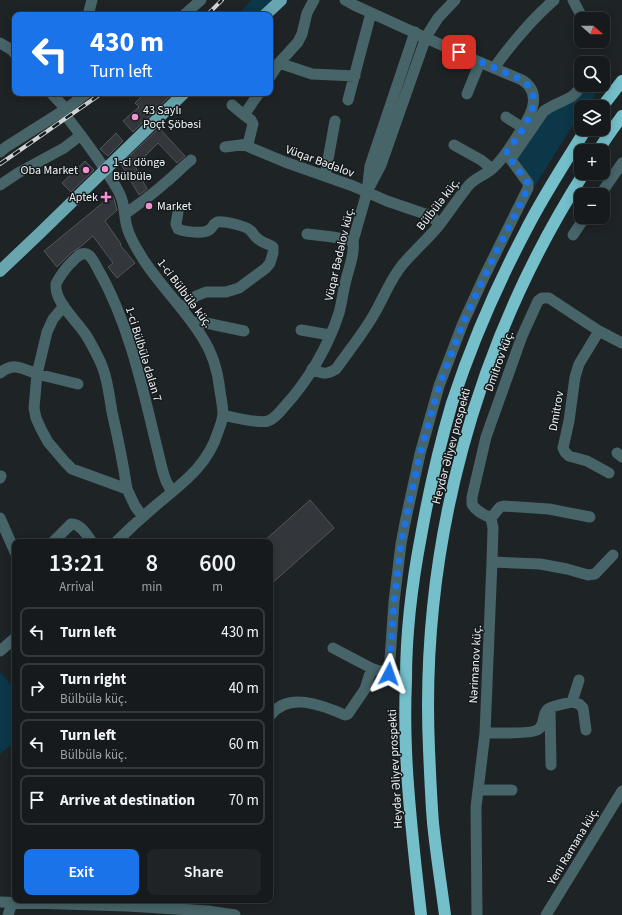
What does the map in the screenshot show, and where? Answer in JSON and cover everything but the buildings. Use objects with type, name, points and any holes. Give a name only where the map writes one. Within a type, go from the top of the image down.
[{"type":"highway","points":[[607,100],[622,81]]},
{"type":"highway","points":[[602,144],[622,116]]},
{"type":"highway","name":"Heydər Əliyev prospekti","points":[[421,915],[411,823],[406,750],[406,678],[408,632],[414,572],[427,500],[452,404],[475,340],[524,232],[554,179],[582,136]]},
{"type":"highway","name":"Heydər Əliyev prospekti","points":[[445,915],[433,823],[428,748],[428,682],[437,573],[448,505],[459,460],[474,410],[498,341],[521,288],[543,244],[579,180]]},
{"type":"main road","points":[[268,12],[281,0]]},
{"type":"main road","points":[[0,271],[181,96]]},
{"type":"street","points":[[89,12],[92,0]]},
{"type":"street","points":[[187,12],[201,0]]},
{"type":"street","points":[[273,72],[279,63],[298,42],[302,34],[307,13],[314,0]]},
{"type":"street","name":"Bülbülə küç.","points":[[312,369],[323,374],[330,373],[336,369],[377,310],[402,265],[440,224],[473,181],[509,156],[530,117],[533,108],[532,89],[522,80],[345,0]]},
{"type":"street","points":[[367,192],[381,165],[426,37],[438,18],[456,0]]},
{"type":"street","points":[[494,68],[540,12],[554,0]]},
{"type":"street","points":[[573,0],[579,12]]},
{"type":"street","points":[[348,100],[371,12]]},
{"type":"street","name":"Vüqar Bədəlov küç.","points":[[223,415],[260,422],[267,422],[272,419],[293,397],[324,349],[339,314],[345,281],[354,249],[353,241],[367,192],[370,166],[416,32]]},
{"type":"street","points":[[0,43],[12,50]]},
{"type":"street","points":[[467,94],[480,62]]},
{"type":"street","points":[[279,63],[312,74],[355,76]]},
{"type":"street","points":[[389,674],[394,602],[401,544],[420,454],[439,386],[463,323],[528,188],[528,183],[509,156],[544,111],[571,97],[577,92]]},
{"type":"street","name":"1-ci Bülbülə küç.","points":[[54,96],[66,109],[67,117],[105,169],[121,198],[127,226],[134,244],[144,261],[193,322],[206,344],[216,368],[220,384],[223,415],[220,429],[206,458],[193,473],[119,539]]},
{"type":"street","points":[[0,152],[66,109],[83,96]]},
{"type":"street","points":[[244,114],[257,96]]},
{"type":"street","points":[[225,147],[248,144],[253,124],[251,120],[232,105]]},
{"type":"street","points":[[506,117],[523,128]]},
{"type":"street","points":[[325,176],[335,121]]},
{"type":"street","points":[[0,185],[18,173],[64,148],[81,135]]},
{"type":"street","name":"Vüqar Bədəlov","points":[[248,144],[249,147],[285,162],[367,192],[386,201],[428,215],[440,224]]},
{"type":"street","points":[[454,145],[481,160],[492,169]]},
{"type":"street","points":[[125,214],[154,193],[191,160]]},
{"type":"street","points":[[605,188],[622,163]]},
{"type":"street","points":[[178,212],[176,224],[178,229],[184,232],[208,231],[220,221],[248,228],[256,238],[269,244],[273,248],[270,263],[266,268],[239,288],[226,292],[206,292],[196,296],[181,308]]},
{"type":"street","points":[[573,235],[580,224]]},
{"type":"street","points":[[308,234],[353,241]]},
{"type":"street","name":"1-ci Bülbülə dalan 7","points":[[143,517],[135,506],[127,489],[107,387],[100,362],[86,335],[64,306],[56,292],[56,285],[69,265],[82,254],[90,256],[96,265],[105,281],[118,312],[135,364],[163,472],[172,492]]},
{"type":"street","name":"Dmitrov küç.","points":[[491,518],[481,513],[472,504],[472,497],[486,437],[522,336],[538,301],[542,298],[549,298],[599,331],[622,343]]},
{"type":"street","points":[[64,306],[53,319],[47,332],[37,374],[34,408],[35,413],[48,442],[72,469],[127,489]]},
{"type":"street","points":[[193,322],[206,323],[244,331]]},
{"type":"street","points":[[301,330],[330,335]]},
{"type":"street","name":"Dmitrov","points":[[599,331],[579,364],[575,377],[569,421],[562,448],[569,456],[588,461],[609,473]]},
{"type":"street","points":[[0,374],[6,369],[16,366],[37,374],[78,384]]},
{"type":"street","points":[[491,518],[500,507],[504,506],[549,509],[590,517]]},
{"type":"street","points":[[0,518],[12,545]]},
{"type":"street","name":"Nərimanov küç.","points":[[477,915],[476,806],[485,733],[493,528],[491,518]]},
{"type":"street","points":[[56,539],[71,524],[74,524],[78,525],[90,539]]},
{"type":"street","points":[[492,562],[540,564],[588,575],[595,574],[613,555]]},
{"type":"street","points":[[1,649],[12,640]]},
{"type":"street","points":[[333,648],[373,669],[406,678]]},
{"type":"street","points":[[273,712],[280,706],[292,702],[312,703],[345,715],[348,714],[365,689],[373,669]]},
{"type":"street","points":[[572,702],[579,680]]},
{"type":"street","points":[[485,733],[536,731],[542,726],[545,713],[550,708],[572,702],[579,704],[583,708],[586,730]]},
{"type":"street","points":[[550,708],[551,765]]},
{"type":"street","points":[[478,790],[512,790]]},
{"type":"street","name":"Yeni Ramana küç.","points":[[546,915],[622,791]]},
{"type":"street","points":[[0,902],[127,906],[208,911],[235,915]]},
{"type":"street","points":[[8,915],[12,903]]},
{"type":"shaded area","points":[[251,0],[272,0],[259,12],[241,12]]},
{"type":"shaded area","points":[[577,92],[597,92],[591,100],[574,100],[574,124],[535,186],[518,159],[519,152],[548,112]]},
{"type":"shaded area","points":[[0,672],[12,686],[12,744],[0,754]]},
{"type":"railway","points":[[210,12],[222,0]]},
{"type":"railway","points":[[0,164],[98,96]]},
{"type":"place","name":"43 Saylı Poçt Şöbəsi","points":[[135,117]]},
{"type":"place","name":"1-ci döngə Bülbülə","points":[[105,169]]},
{"type":"place","name":"Oba Market","points":[[86,170]]},
{"type":"place","name":"Aptek","points":[[106,197]]},
{"type":"place","name":"Market","points":[[149,206]]},
{"type":"route","points":[[389,674],[394,602],[401,544],[420,454],[439,386],[463,323],[528,188],[528,183],[506,153],[530,117],[533,108],[532,89],[522,80],[459,52]]}]
